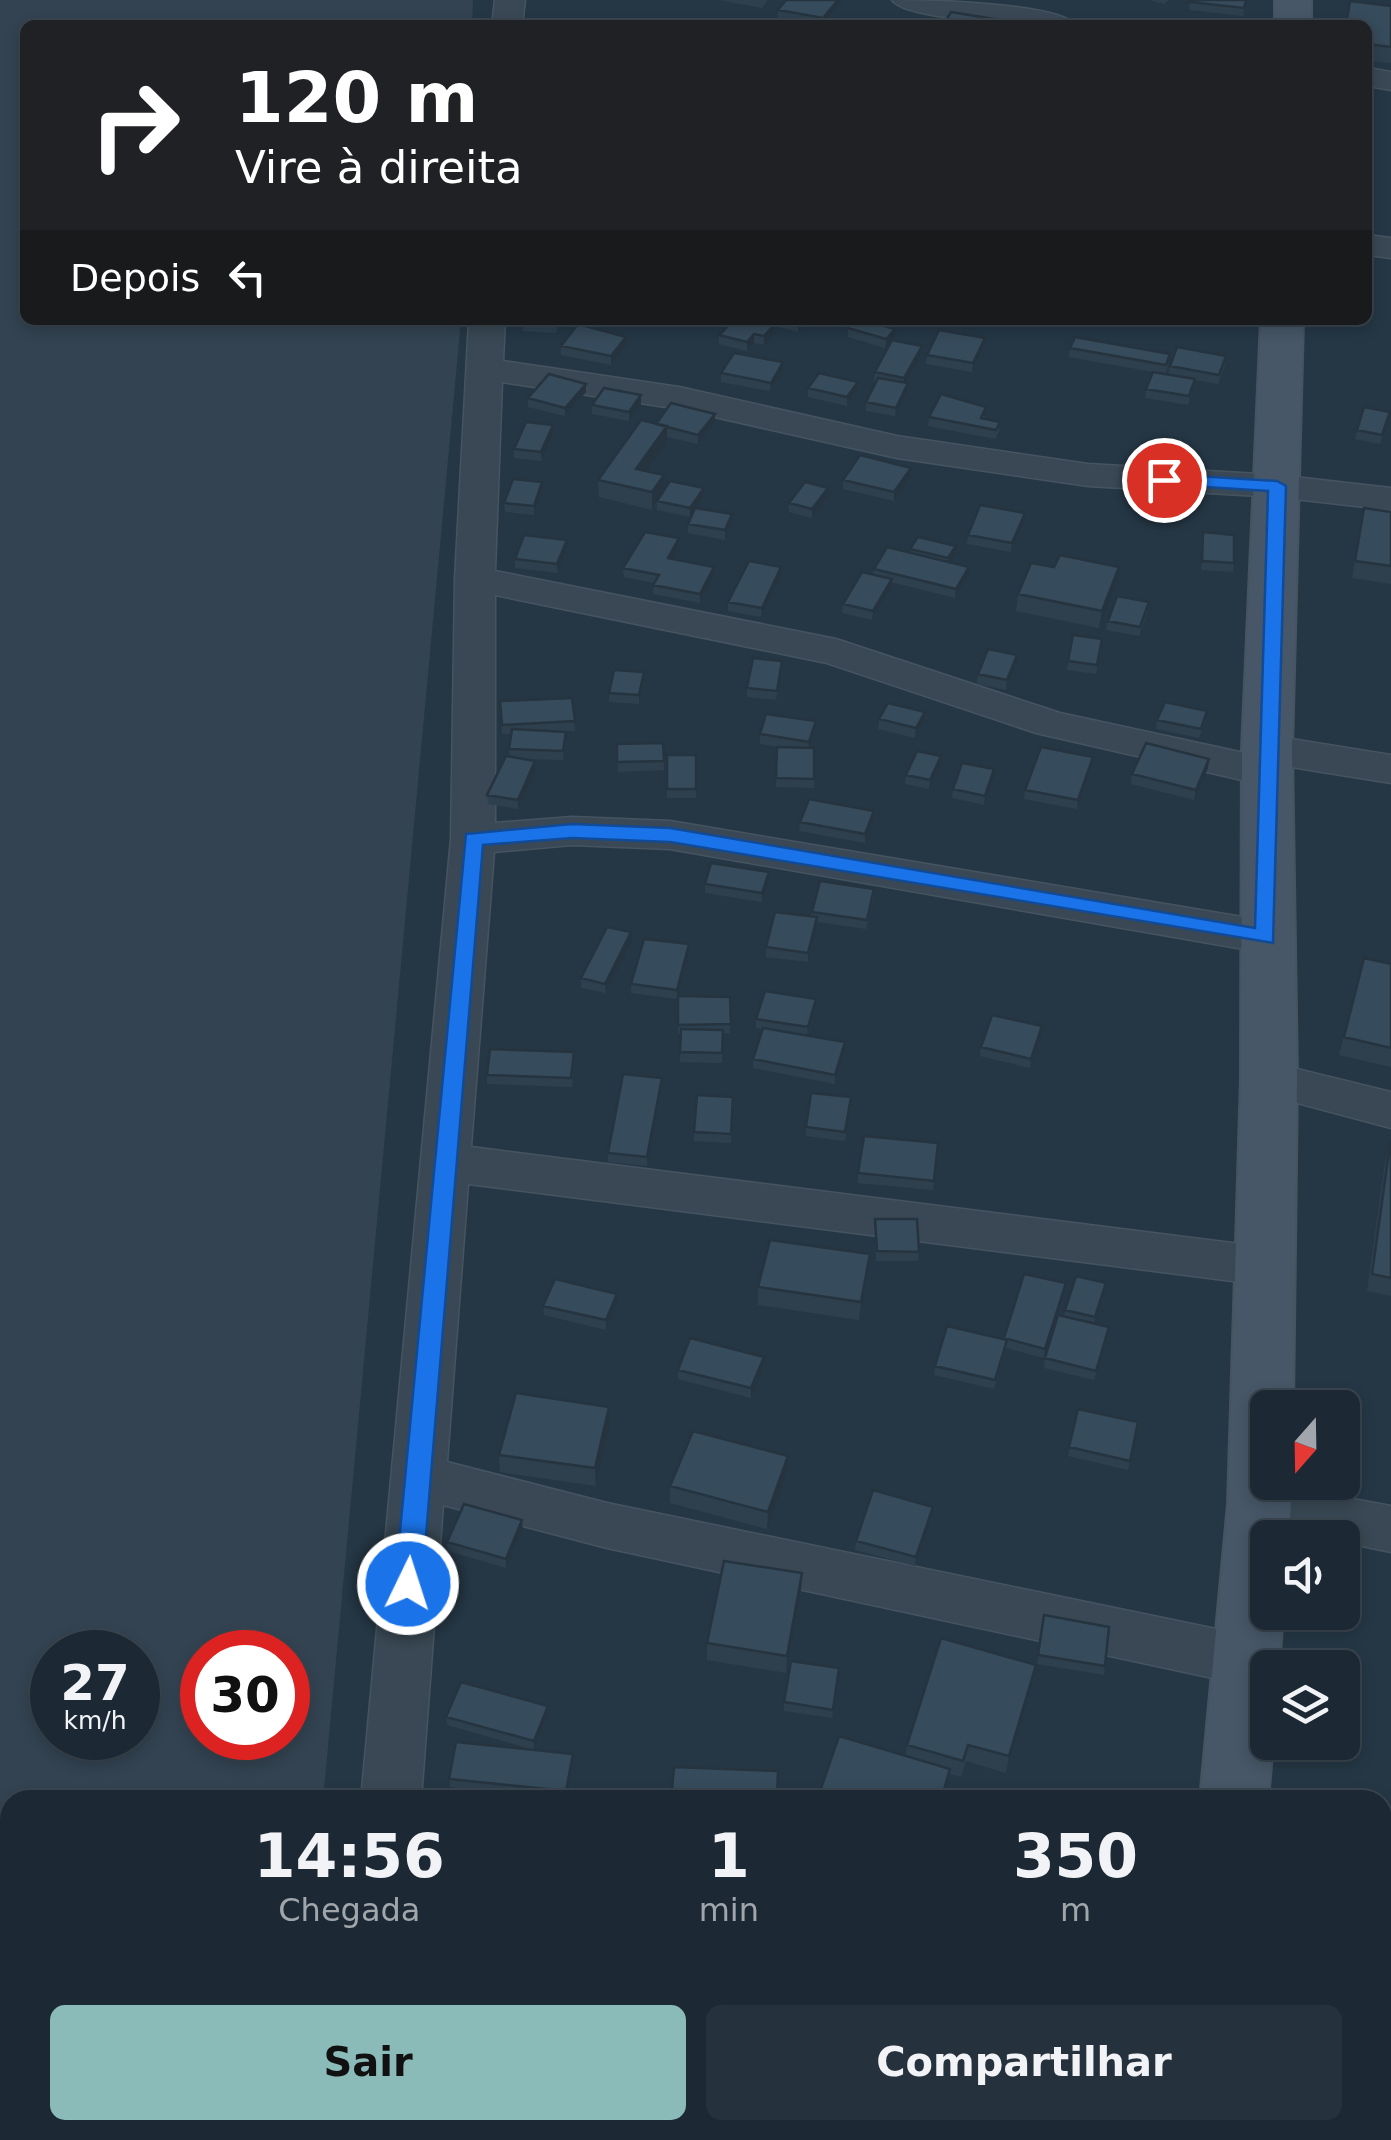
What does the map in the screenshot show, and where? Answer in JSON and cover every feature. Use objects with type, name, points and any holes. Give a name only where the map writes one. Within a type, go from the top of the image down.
[{"type":"street","points":[[907,0],[1029,20]]},
{"type":"street","points":[[392,1790],[442,1162],[473,839],[475,580],[487,325]]},
{"type":"street","points":[[1235,1790],[1260,1504],[1268,1079],[1268,761],[1282,325]]},
{"type":"street","points":[[486,369],[663,395],[897,447],[1088,475],[1277,486],[1391,499]]},
{"type":"street","points":[[475,580],[836,652],[1051,724],[1268,761],[1391,769]]},
{"type":"street","points":[[473,839],[572,831],[670,835],[1266,938]]},
{"type":"street","points":[[1268,1079],[1391,1110]]},
{"type":"street","points":[[442,1162],[1264,1266]]},
{"type":"street","points":[[417,1476],[520,1507],[687,1546],[930,1590],[1245,1660]]},
{"type":"street","points":[[1260,1504],[1391,1529]]},
{"type":"shaded area","points":[[0,0],[473,0],[472,20],[20,20],[20,325],[461,325],[324,1790],[0,1790]]},
{"type":"building","points":[[786,0],[838,0],[823,18],[778,10]]},
{"type":"building","points":[[1191,0],[1246,0],[1244,8]]},
{"type":"building","points":[[1350,1],[1391,6],[1391,47],[1372,45],[1372,20],[1347,20]]},
{"type":"building","points":[[951,12],[994,19],[994,20],[946,20]]},
{"type":"building","points":[[577,325],[626,337],[611,356],[561,346]]},
{"type":"building","points":[[729,325],[774,325],[764,336],[754,334],[747,342],[719,335]]},
{"type":"building","points":[[882,325],[895,329],[886,339],[848,328]]},
{"type":"building","points":[[939,330],[985,338],[973,363],[927,355]]},
{"type":"building","points":[[1075,337],[1170,354],[1166,365],[1070,348]]},
{"type":"building","points":[[892,340],[922,346],[904,378],[875,372]]},
{"type":"building","points":[[1177,347],[1226,356],[1219,375],[1170,366]]},
{"type":"building","points":[[734,353],[783,362],[771,383],[721,373]]},
{"type":"building","points":[[1153,372],[1195,379],[1189,396],[1146,389]]},
{"type":"building","points":[[819,373],[858,382],[847,397],[808,388]]},
{"type":"building","points":[[549,374],[586,384],[565,408],[528,398]]},
{"type":"building","points":[[878,378],[908,383],[896,408],[866,402]]},
{"type":"building","points":[[604,388],[641,395],[629,412],[592,405]]},
{"type":"building","points":[[941,394],[986,407],[981,418],[1000,422],[996,430],[929,417]]},
{"type":"building","points":[[671,403],[715,414],[698,435],[656,424]]},
{"type":"building","points":[[1364,407],[1390,412],[1382,435],[1357,430]]},
{"type":"building","points":[[641,420],[667,426],[636,469],[664,475],[652,492],[598,480]]},
{"type":"building","points":[[526,422],[553,425],[541,452],[514,449]]},
{"type":"building","points":[[860,455],[911,468],[894,492],[843,480]]},
{"type":"building","points":[[513,479],[542,482],[534,506],[504,503]]},
{"type":"building","points":[[670,481],[704,488],[690,508],[657,501]]},
{"type":"building","points":[[805,482],[828,488],[812,509],[789,503]]},
{"type":"building","points":[[980,505],[1025,513],[1012,543],[968,535]]},
{"type":"building","points":[[695,508],[732,514],[725,530],[688,524]]},
{"type":"building","points":[[1364,508],[1391,512],[1391,566],[1355,561]]},
{"type":"building","points":[[645,532],[679,538],[668,558],[714,567],[700,594],[653,585],[659,575],[623,568]]},
{"type":"building","points":[[1203,532],[1234,535],[1234,563],[1202,561]]},
{"type":"building","points":[[524,535],[567,540],[557,564],[515,559]]},
{"type":"building","points":[[918,537],[956,546],[948,558],[910,549]]},
{"type":"building","points":[[887,547],[969,567],[956,589],[874,569]]},
{"type":"building","points":[[1060,555],[1119,567],[1102,611],[1018,594],[1031,563],[1054,567]]},
{"type":"building","points":[[749,561],[781,567],[762,608],[728,602]]},
{"type":"building","points":[[862,572],[892,579],[873,611],[843,604]]},
{"type":"building","points":[[1117,596],[1149,602],[1140,627],[1108,621]]},
{"type":"building","points":[[1073,635],[1102,639],[1097,665],[1068,661]]},
{"type":"building","points":[[988,649],[1017,655],[1007,680],[978,674]]},
{"type":"building","points":[[753,658],[782,661],[777,691],[747,688]]},
{"type":"building","points":[[614,670],[644,672],[639,695],[609,693]]},
{"type":"building","points":[[572,698],[575,721],[502,725],[500,701]]},
{"type":"building","points":[[1165,702],[1207,711],[1201,729],[1157,720]]},
{"type":"building","points":[[888,703],[925,712],[916,728],[879,719]]},
{"type":"building","points":[[766,714],[816,721],[809,742],[760,734]]},
{"type":"building","points":[[512,729],[566,732],[563,751],[509,749]]},
{"type":"building","points":[[663,743],[664,761],[617,762],[617,744]]},
{"type":"building","points":[[1146,743],[1209,759],[1196,790],[1132,774]]},
{"type":"building","points":[[777,747],[814,748],[814,779],[776,778]]},
{"type":"building","points":[[1041,747],[1093,757],[1078,800],[1025,790]]},
{"type":"building","points":[[917,751],[941,756],[930,780],[906,775]]},
{"type":"building","points":[[667,755],[696,755],[696,789],[667,789]]},
{"type":"building","points":[[506,756],[535,761],[518,800],[487,795]]},
{"type":"building","points":[[962,763],[994,769],[985,796],[953,789]]},
{"type":"building","points":[[809,799],[874,811],[865,834],[800,822]]},
{"type":"building","points":[[711,863],[769,872],[762,893],[705,884]]},
{"type":"building","points":[[820,881],[874,889],[867,920],[812,912]]},
{"type":"building","points":[[775,912],[817,917],[808,953],[766,947]]},
{"type":"building","points":[[607,927],[631,932],[605,984],[581,978]]},
{"type":"building","points":[[644,939],[689,944],[677,990],[631,984]]},
{"type":"building","points":[[1364,958],[1391,964],[1391,1048],[1344,1037]]},
{"type":"building","points":[[765,991],[816,999],[808,1027],[756,1019]]},
{"type":"building","points":[[678,996],[730,997],[731,1024],[678,1025]]},
{"type":"building","points":[[992,1015],[1042,1026],[1031,1059],[981,1047]]},
{"type":"building","points":[[763,1028],[845,1042],[835,1075],[753,1059]]},
{"type":"building","points":[[681,1029],[723,1030],[722,1053],[680,1052]]},
{"type":"building","points":[[490,1049],[574,1052],[571,1078],[487,1075]]},
{"type":"building","points":[[623,1074],[662,1078],[647,1157],[608,1153]]},
{"type":"building","points":[[811,1093],[851,1097],[845,1132],[806,1127]]},
{"type":"building","points":[[697,1095],[733,1097],[731,1134],[694,1132]]},
{"type":"building","points":[[864,1136],[938,1143],[934,1181],[858,1173]]},
{"type":"building","points":[[1391,1145],[1391,1278],[1372,1274]]},
{"type":"building","points":[[875,1219],[917,1219],[919,1252],[877,1251]]},
{"type":"building","points":[[770,1240],[870,1254],[861,1302],[758,1287]]},
{"type":"building","points":[[1024,1274],[1066,1283],[1045,1349],[1004,1338]]},
{"type":"building","points":[[1076,1276],[1106,1283],[1095,1317],[1065,1310]]},
{"type":"building","points":[[555,1279],[617,1294],[606,1320],[543,1306]]},
{"type":"building","points":[[1058,1315],[1109,1327],[1096,1371],[1045,1358]]},
{"type":"building","points":[[947,1326],[1007,1340],[995,1380],[935,1366]]},
{"type":"building","points":[[690,1338],[764,1357],[751,1388],[678,1370]]},
{"type":"building","points":[[516,1393],[609,1407],[595,1468],[499,1455]]},
{"type":"building","points":[[1078,1409],[1138,1422],[1130,1461],[1069,1447]]},
{"type":"building","points":[[693,1431],[788,1456],[768,1512],[670,1486]]},
{"type":"building","points":[[873,1490],[933,1507],[916,1557],[856,1541]]},
{"type":"building","points":[[464,1504],[522,1520],[506,1559],[447,1542]]},
{"type":"building","points":[[724,1561],[802,1573],[787,1656],[707,1643]]},
{"type":"building","points":[[1044,1615],[1109,1627],[1105,1666],[1038,1655]]},
{"type":"building","points":[[941,1638],[1036,1665],[1009,1756],[968,1745],[963,1761],[907,1745]]},
{"type":"building","points":[[791,1661],[839,1668],[833,1710],[784,1702]]},
{"type":"building","points":[[461,1682],[548,1706],[534,1741],[446,1717]]},
{"type":"building","points":[[839,1736],[950,1769],[944,1790],[820,1790]]},
{"type":"building","points":[[456,1742],[573,1754],[566,1790],[449,1779]]},
{"type":"building","points":[[674,1767],[778,1771],[777,1790],[672,1790]]},
{"type":"route","points":[[408,1584],[473,839],[572,831],[670,835],[1266,938],[1277,486],[1164,480]]}]
